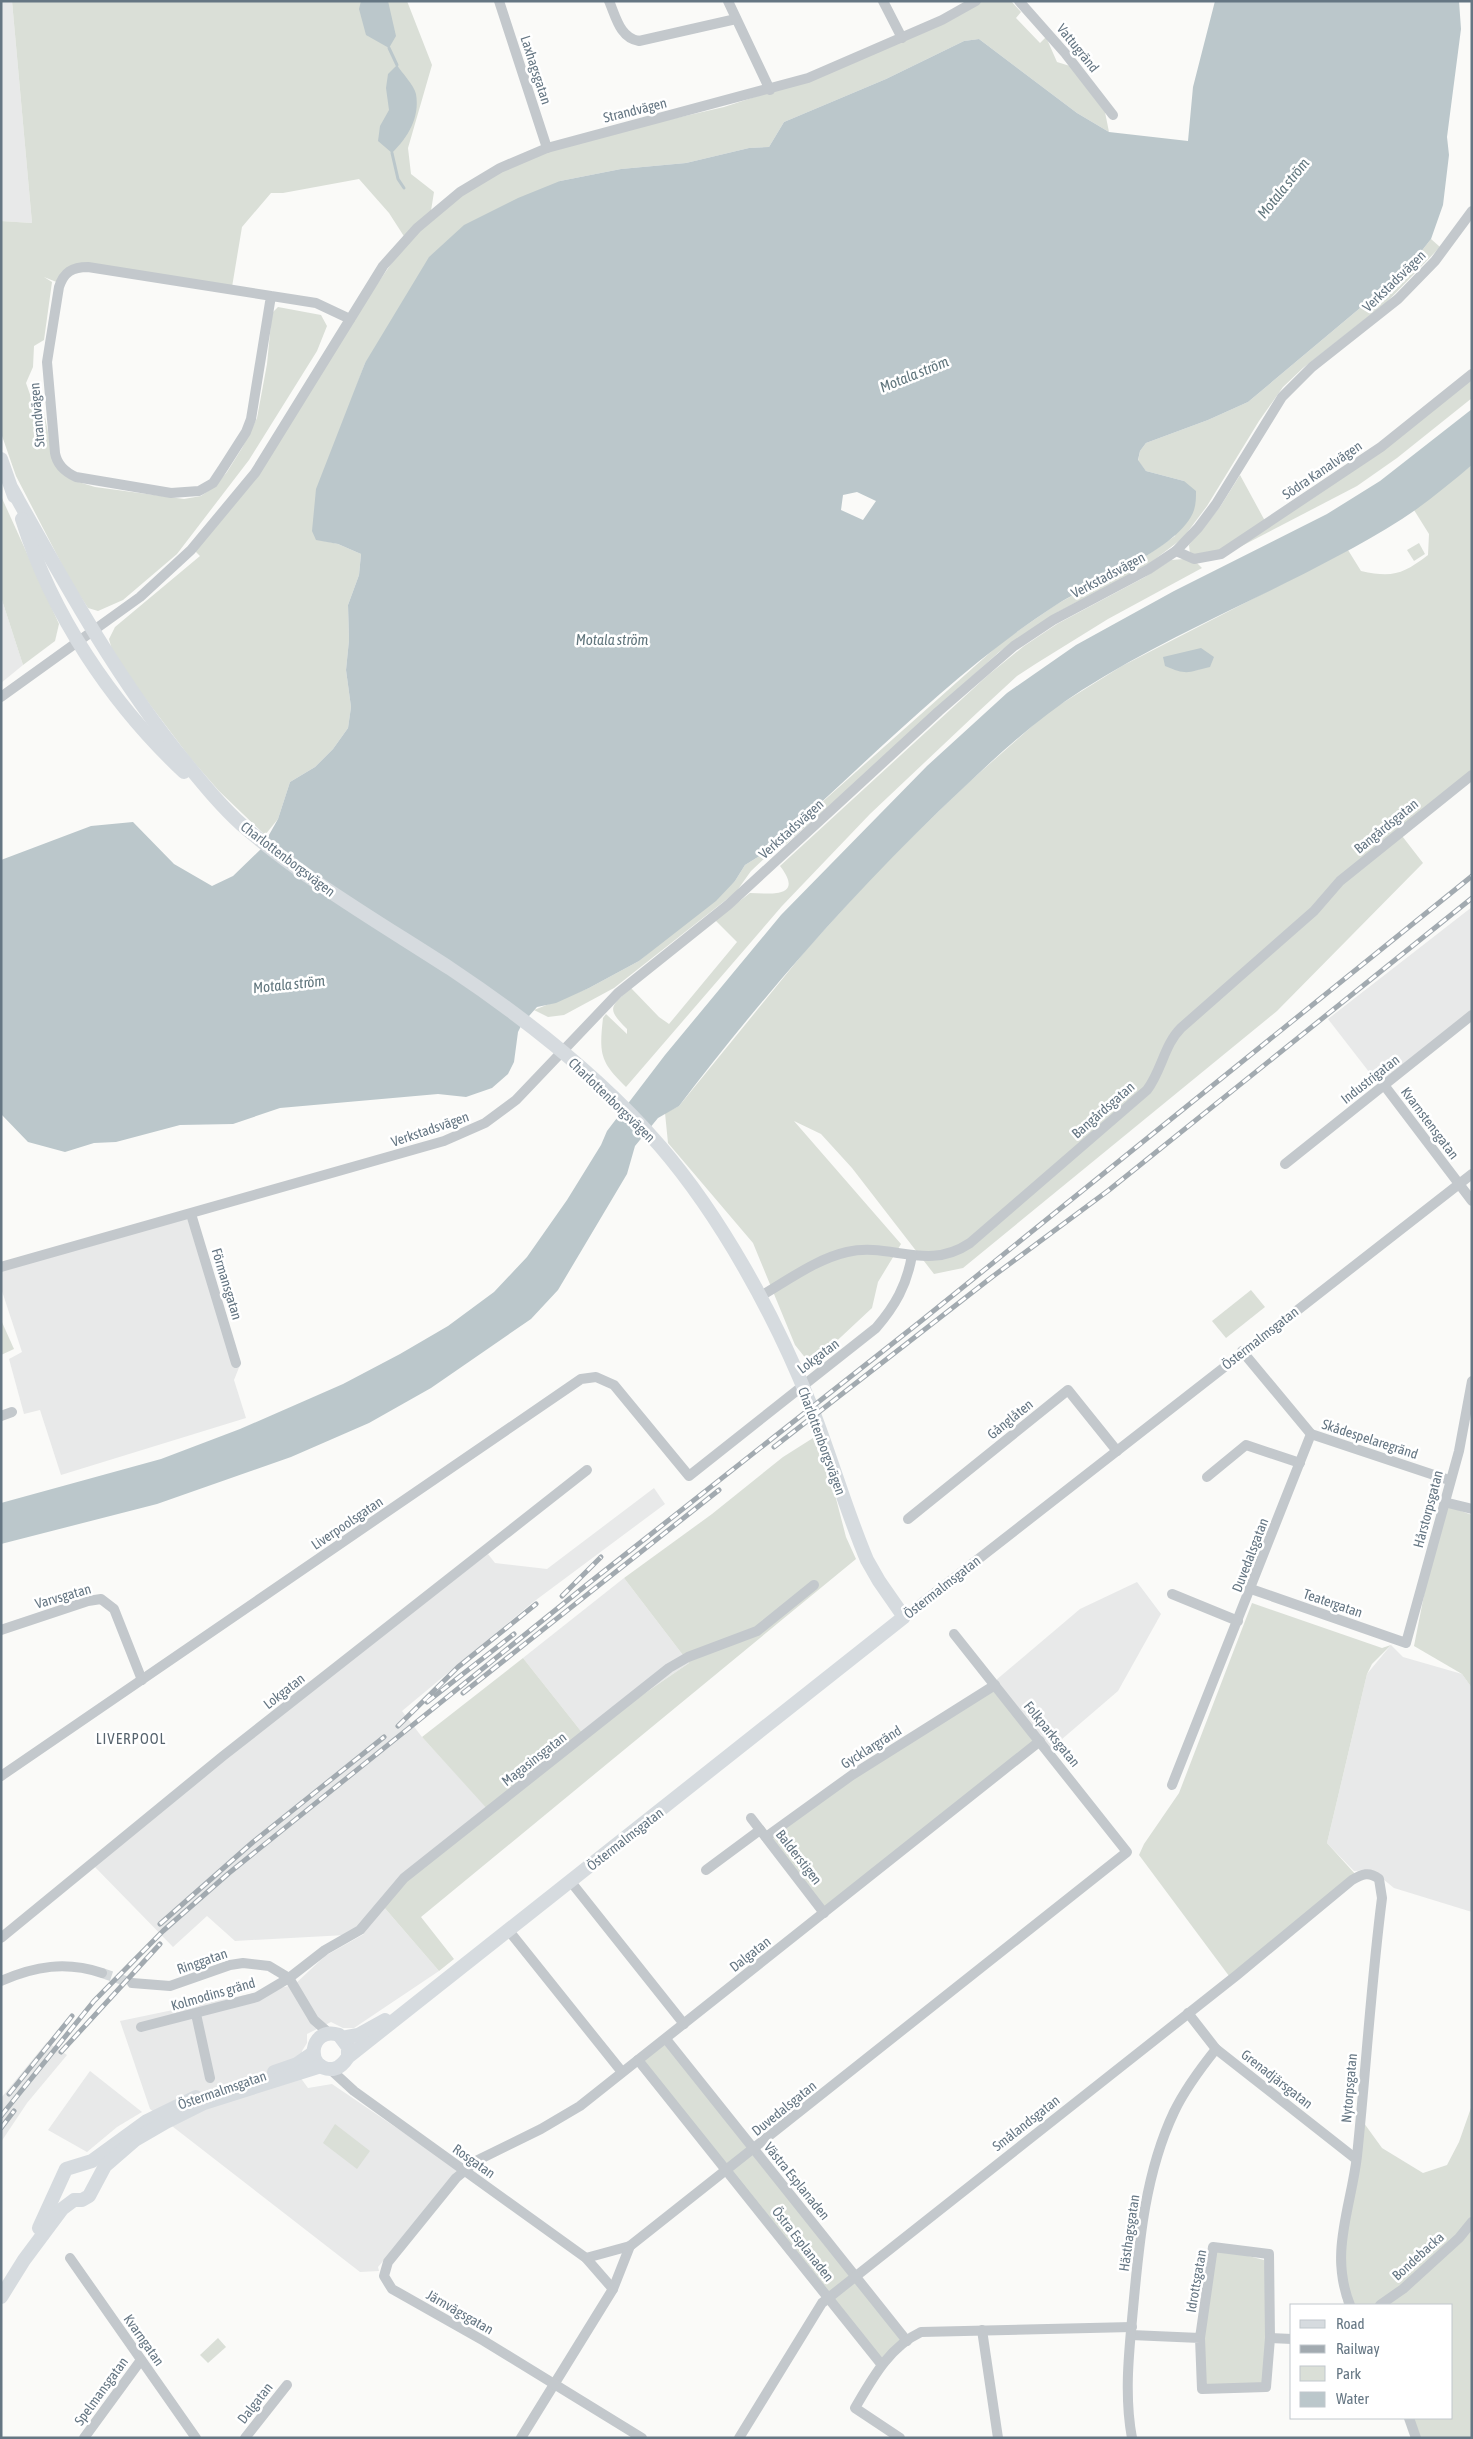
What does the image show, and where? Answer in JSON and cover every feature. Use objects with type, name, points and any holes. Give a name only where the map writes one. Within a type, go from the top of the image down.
[{"type":"main road","name":"Charlottenborgsvägen","points":[[1,459],[31,548],[64,617],[78,640],[103,680],[147,736],[192,780],[208,791]]},
{"type":"main road","name":"Charlottenborgsvägen","points":[[12,489],[92,630],[151,718],[208,791],[264,844],[325,889],[453,971],[562,1053],[619,1103],[679,1169],[720,1230],[759,1297],[796,1370],[867,1560],[879,1582],[904,1617]]},
{"type":"main road","name":"Östermalmsgatan","points":[[1,2297],[24,2260],[62,2208],[74,2200],[82,2200],[89,2196],[94,2190],[96,2180],[104,2166],[122,2150],[166,2122],[221,2097],[325,2067],[336,2068],[414,2004],[571,1882],[904,1617]]},
{"type":"main road","name":"Östermalmsgatan","points":[[24,2260],[66,2169],[74,2165],[82,2165],[161,2113],[200,2095],[288,2068],[314,2047],[322,2036],[358,2035],[414,2004]]},
{"type":"main road","points":[[336,2036],[348,2046],[347,2059]]},
{"type":"main road","points":[[314,2047],[325,2067]]},
{"type":"main road","points":[[82,2165],[91,2171],[96,2180]]},
{"type":"main road","points":[[60,2184],[64,2192],[74,2200]]},
{"type":"street","name":"Laxhagsgatan","points":[[499,1],[546,148]]},
{"type":"street","points":[[609,1],[624,34],[628,38],[639,41],[736,19]]},
{"type":"street","points":[[728,1],[770,90]]},
{"type":"street","points":[[884,1],[902,38]]},
{"type":"street","name":"Strandvägen","points":[[1,697],[140,597],[163,578],[222,515],[255,473],[383,266],[428,217],[486,175],[546,148],[770,90],[808,78],[942,20],[976,1]]},
{"type":"street","name":"Vattugränd","points":[[1019,1],[1065,53],[1113,115]]},
{"type":"street","name":"Verkstadsvägen","points":[[1,1267],[459,1136],[485,1123],[516,1100],[618,993],[728,905],[992,664],[1047,624],[1150,569],[1176,551],[1194,533],[1216,504],[1282,397],[1312,367],[1398,300],[1435,261],[1472,211]]},
{"type":"street","name":"Strandvägen","points":[[271,296],[248,426],[213,483],[192,493],[171,493],[76,477],[68,474],[59,464],[55,453],[47,362],[59,287],[67,272],[74,268],[88,267],[316,303],[350,318]]},
{"type":"street","name":"Södra Kanalvägen","points":[[1176,551],[1194,559],[1221,554],[1381,447],[1472,374]]},
{"type":"street","name":"Bangårdsgatan","points":[[759,1297],[821,1261],[847,1252],[872,1251],[943,1256],[961,1249],[1147,1090],[1158,1072],[1171,1040],[1181,1028],[1314,911],[1340,881],[1472,775]]},
{"type":"street","name":"Industrigatan","points":[[1285,1164],[1472,1015]]},
{"type":"street","name":"Kvarnstensgatan","points":[[1384,1085],[1472,1201]]},
{"type":"street","name":"Östermalmsgatan","points":[[904,1617],[1118,1451],[1242,1351],[1472,1174]]},
{"type":"street","name":"Förmansgatan","points":[[191,1214],[236,1363]]},
{"type":"street","name":"Lokgatan","points":[[689,1476],[876,1328],[898,1298],[909,1274],[912,1255]]},
{"type":"street","points":[[1242,1351],[1311,1434]]},
{"type":"street","name":"Liverpoolsgatan","points":[[1,1776],[581,1380],[596,1378],[614,1385],[689,1476]]},
{"type":"street","name":"Hårstorpsgatan","points":[[1406,1643],[1463,1433],[1472,1381]]},
{"type":"street","name":"Gånglåten","points":[[908,1519],[1068,1390],[1118,1451]]},
{"type":"street","points":[[1,1416],[12,1412]]},
{"type":"street","name":"Duvedalsgatan","points":[[1172,1785],[1251,1590],[1311,1434]]},
{"type":"street","name":"Skådespelaregränd","points":[[1311,1434],[1450,1480]]},
{"type":"street","points":[[1207,1477],[1246,1445],[1300,1464]]},
{"type":"street","name":"Lokgatan","points":[[1,1938],[223,1756],[587,1470]]},
{"type":"street","points":[[1444,1502],[1472,1509]]},
{"type":"street","name":"Magasinsgatan","points":[[290,1978],[325,1950],[360,1930],[404,1878],[669,1668],[688,1658],[757,1630],[814,1585]]},
{"type":"street","name":"Teatergatan","points":[[1251,1590],[1406,1643]]},
{"type":"street","points":[[1172,1594],[1238,1621]]},
{"type":"street","name":"Varvsgatan","points":[[1,1630],[88,1601],[101,1599],[114,1609],[142,1680]]},
{"type":"street","name":"Folkparksgatan","points":[[954,1634],[1127,1852]]},
{"type":"street","name":"Gycklargränd","points":[[706,1870],[995,1685]]},
{"type":"street","name":"Dalgatan","points":[[465,2171],[493,2152],[541,2130],[580,2106],[1040,1741]]},
{"type":"street","name":"Balderstigen","points":[[751,1818],[824,1913]]},
{"type":"street","name":"Duvedalsgatan","points":[[630,2246],[754,2150],[1127,1852]]},
{"type":"street","name":"Smålandsgatan","points":[[739,2438],[822,2303],[1188,2013],[1352,1880],[1361,1874],[1373,1874]]},
{"type":"street","name":"Nytorpsgatan","points":[[1350,2304],[1340,2265],[1340,2243],[1356,2159],[1382,1898],[1379,1879],[1373,1874]]},
{"type":"street","points":[[571,1882],[684,2024]]},
{"type":"street","points":[[509,1930],[622,2072]]},
{"type":"street","name":"Ringgatan","points":[[132,1983],[170,1986],[243,1963],[269,1966],[290,1978]]},
{"type":"street","points":[[1,1981],[23,1972],[48,1966],[74,1966],[102,1973]]},
{"type":"street","points":[[290,1978],[314,2020],[336,2036]]},
{"type":"street","name":"Kolmodins gränd","points":[[141,2027],[257,1997],[290,1978]]},
{"type":"street","name":"Grenadjärsgatan","points":[[1188,2013],[1216,2049],[1356,2159]]},
{"type":"street","points":[[196,2014],[210,2078]]},
{"type":"street","points":[[314,2020],[314,2047]]},
{"type":"street","name":"Västra Esplanaden","points":[[666,2038],[906,2341]]},
{"type":"street","name":"Hästhagsgatan","points":[[1132,2438],[1128,2400],[1131,2331],[1141,2234],[1156,2162],[1173,2113],[1184,2093],[1216,2049]]},
{"type":"street","points":[[347,2059],[349,2085]]},
{"type":"street","name":"Östra Esplanaden","points":[[638,2060],[881,2364]]},
{"type":"street","name":"Rosgatan","points":[[325,2067],[368,2102],[586,2258],[613,2289]]},
{"type":"street","name":"Järnvägsgatan","points":[[465,2171],[456,2178],[388,2262],[385,2270],[385,2280],[392,2288],[642,2438]]},
{"type":"street","name":"Bondebacka","points":[[1381,2304],[1403,2289],[1459,2238],[1472,2222]]},
{"type":"street","points":[[586,2258],[630,2246]]},
{"type":"street","points":[[521,2438],[553,2383],[613,2289],[630,2246]]},
{"type":"street","name":"Idrottsgatan","points":[[1213,2246],[1269,2254],[1270,2338],[1266,2387],[1202,2389],[1200,2338],[1213,2246]]},
{"type":"street","name":"Kvarngatan","points":[[70,2258],[196,2438]]},
{"type":"street","points":[[982,2330],[998,2438]]},
{"type":"street","points":[[900,2438],[855,2408],[881,2364],[906,2341],[921,2332],[982,2330],[1131,2331],[1200,2338]]},
{"type":"street","points":[[1270,2338],[1290,2339]]},
{"type":"street","name":"Spelmansgatan","points":[[84,2438],[141,2360]]},
{"type":"street","name":"Dalgatan","points":[[245,2438],[287,2385]]},
{"type":"street","points":[[1409,2419],[1416,2438]]},
{"type":"shaded area","points":[[1,1],[12,1],[32,223],[1,221]]},
{"type":"shaded area","points":[[1,597],[23,665],[1,683]]},
{"type":"shaded area","points":[[1472,907],[1472,1012],[1380,1086],[1328,1019]]},
{"type":"shaded area","points":[[193,1215],[240,1365],[234,1380],[246,1418],[61,1475],[40,1410],[24,1414],[9,1359],[22,1352],[1,1288],[1,1270]]},
{"type":"shaded area","points":[[654,1488],[665,1504],[532,1603],[402,1711],[422,1737],[491,1812],[383,1906],[439,1971],[354,2028],[343,2028],[331,2022],[307,2034],[307,2043],[302,2051],[300,2077],[308,2088],[332,2084],[460,2171],[378,2267],[379,2271],[360,2272],[150,2109],[120,2021],[294,1985],[325,1956],[364,1934],[235,1941],[207,1916],[173,1947],[93,1865],[259,1729],[488,1554],[495,1563],[547,1569]]},
{"type":"shaded area","points":[[624,1578],[689,1663],[584,1735],[523,1658]]},
{"type":"shaded area","points":[[1137,1582],[1161,1614],[1118,1691],[1047,1752],[989,1686],[1080,1609]]},
{"type":"shaded area","points":[[1391,1645],[1403,1657],[1462,1674],[1472,1688],[1472,1912],[1394,1888],[1372,1870],[1354,1871],[1327,1843],[1367,1674]]},
{"type":"shaded area","points":[[47,2042],[67,2055],[27,2103],[1,2142],[1,2098]]},
{"type":"shaded area","points":[[90,2071],[142,2112],[117,2127],[87,2152],[48,2130]]},
{"type":"green space","points":[[12,1],[407,1],[432,65],[408,148],[411,174],[434,192],[430,217],[471,185],[546,148],[724,107],[832,72],[980,1],[1011,1],[1021,12],[1016,18],[1040,43],[1046,37],[1057,62],[1070,66],[1105,112],[1109,132],[1077,113],[979,39],[964,41],[886,79],[784,122],[769,147],[749,148],[686,163],[621,169],[560,181],[365,363],[349,407],[316,539],[338,544],[361,554],[359,575],[348,605],[349,640],[346,670],[351,707],[348,728],[333,749],[315,767],[290,782],[278,819],[265,835],[219,791],[191,759],[114,657],[109,639],[115,627],[200,556],[193,549],[249,474],[407,241],[389,213],[359,179],[283,193],[271,193],[242,227],[231,293],[74,268],[59,283],[44,277],[52,282],[44,340],[34,346],[33,367],[26,383],[32,400],[44,412],[54,462],[75,481],[95,487],[184,499],[201,496],[215,486],[227,472],[257,418],[267,364],[272,313],[278,307],[321,315],[327,326],[317,351],[249,460],[177,554],[123,600],[98,611],[88,608],[71,582],[16,476],[1,433],[1,221],[32,223]]},
{"type":"green space","points":[[1431,239],[1440,247],[1387,302],[1303,368],[1283,387],[1259,421],[1207,506],[1183,538],[1150,563],[1058,612],[999,652],[786,844],[766,857],[751,871],[736,892],[614,988],[564,1015],[548,1017],[534,1010],[589,988],[639,961],[735,881],[745,865],[766,852],[1002,642],[1057,604],[1149,554],[1175,536],[1184,481],[1146,471],[1138,461],[1140,451],[1146,443],[1208,420],[1248,402],[1409,267]]},
{"type":"green space","points":[[1472,377],[1472,398],[1397,458],[1357,486],[1234,550]]},
{"type":"green space","points":[[1472,465],[1472,777],[1399,832],[1423,863],[1277,1011],[963,1268],[934,1274],[852,1168],[821,1134],[794,1121],[901,1244],[878,1282],[872,1308],[811,1365],[795,1345],[753,1243],[668,1143],[665,1113],[679,1106],[806,950],[883,865],[968,783],[1048,712],[1122,666],[1348,550],[1361,571],[1390,574],[1397,573],[1411,566],[1428,555],[1429,534],[1414,510]]},
{"type":"green space","points":[[1240,475],[1265,521],[1219,551],[1199,556],[1190,554],[1189,545],[1220,507]]},
{"type":"green space","points":[[1,496],[59,624],[55,641],[23,665],[1,597]]},
{"type":"green space","points":[[1419,543],[1425,554],[1414,561],[1407,550]]},
{"type":"green space","points":[[1184,559],[1196,562],[1202,568],[1108,619],[1017,676],[870,814],[782,906],[626,1087],[617,1078],[603,1057],[601,1040],[603,1018],[606,1014],[627,1034],[627,1029],[616,1016],[613,1008],[624,994],[631,988],[659,1017],[669,1024],[737,942],[715,920],[750,893],[768,894],[783,892],[789,883],[787,876],[780,866],[987,676],[1024,646],[1057,624],[1145,577],[1171,560]]},
{"type":"green space","points":[[1251,1290],[1265,1307],[1226,1338],[1212,1321]]},
{"type":"green space","points":[[1,1320],[14,1349],[1,1355]]},
{"type":"green space","points":[[813,1438],[833,1487],[846,1537],[856,1559],[421,1917],[454,1959],[439,1971],[383,1906],[399,1881],[490,1812],[422,1737],[523,1658],[584,1735],[689,1663],[624,1578],[712,1514],[783,1457]]},
{"type":"green space","points":[[1442,1504],[1472,1515],[1472,1688],[1462,1674],[1414,1646]]},
{"type":"green space","points":[[1252,1603],[1382,1648],[1391,1645],[1372,1664],[1367,1674],[1327,1843],[1356,1875],[1232,1980],[1139,1855],[1144,1844],[1179,1793]]},
{"type":"green space","points":[[989,1686],[1042,1745],[822,1918],[763,1839]]},
{"type":"green space","points":[[664,2042],[905,2343],[881,2366],[636,2065]]},
{"type":"green space","points":[[1472,2105],[1472,2438],[1413,2438],[1404,2419],[1453,2419],[1453,2304],[1344,2304],[1336,2261],[1361,2119],[1382,2148],[1423,2173],[1447,2165],[1459,2142]]},
{"type":"green space","points":[[335,2124],[370,2151],[357,2169],[323,2143]]},
{"type":"green space","points":[[1213,2247],[1264,2260],[1267,2282],[1264,2388],[1203,2388],[1199,2344]]},
{"type":"green space","points":[[218,2338],[226,2347],[208,2363],[200,2355]]},
{"type":"water","points":[[361,1],[388,1],[396,36],[389,48],[366,35],[359,9]]},
{"type":"water","name":"Motala ström","points":[[1215,1],[1459,1],[1461,29],[1447,137],[1449,155],[1443,205],[1431,239],[1409,267],[1248,402],[1208,420],[1146,443],[1140,451],[1138,460],[1146,471],[1184,481],[1196,491],[1194,510],[1186,524],[1172,538],[1133,564],[1056,605],[980,660],[907,723],[766,852],[745,865],[735,881],[716,901],[639,961],[589,988],[556,1003],[537,1007],[522,1024],[518,1032],[514,1062],[508,1074],[492,1088],[466,1097],[438,1094],[280,1108],[233,1124],[180,1125],[116,1142],[94,1143],[65,1152],[28,1142],[1,1114],[1,860],[91,826],[133,822],[174,864],[212,886],[233,876],[261,849],[278,819],[290,782],[315,767],[333,749],[348,728],[351,707],[346,670],[349,640],[348,605],[359,575],[361,554],[338,544],[316,540],[312,531],[316,489],[365,363],[429,257],[464,225],[518,198],[560,181],[621,169],[686,163],[749,148],[769,147],[784,122],[886,79],[964,41],[979,39],[1077,113],[1109,132],[1188,141],[1193,87]],"holes":[[[857,492],[876,501],[863,520],[841,510],[843,495]]]},
{"type":"water","points":[[397,65],[413,87],[417,103],[412,126],[408,134],[392,153],[378,141],[380,126],[389,110],[386,88],[388,74]]},
{"type":"water","points":[[1472,409],[1472,465],[1429,500],[1402,519],[1323,564],[1161,645],[1082,690],[1025,732],[939,811],[870,881],[803,954],[679,1106],[658,1118],[635,1146],[627,1174],[558,1290],[531,1319],[431,1388],[369,1423],[291,1457],[157,1504],[1,1544],[1,1503],[161,1459],[240,1429],[343,1384],[400,1354],[448,1326],[494,1292],[527,1257],[567,1200],[601,1145],[607,1131],[665,1055],[781,915],[927,766],[1007,693],[1076,645],[1174,591],[1327,514],[1380,481]]},
{"type":"water","points":[[1201,648],[1214,657],[1210,667],[1192,672],[1184,672],[1165,666],[1163,657]]},
{"type":"waterway","points":[[389,48],[397,65]]},
{"type":"waterway","points":[[392,153],[398,179],[404,188]]},
{"type":"tunnel","points":[[102,1973],[132,1983]]},
{"type":"railway","points":[[1,2116],[94,2001],[163,1931],[229,1873],[589,1583],[921,1321],[1472,876]]},
{"type":"railway","points":[[774,1447],[992,1277],[1109,1190],[1472,898]]},
{"type":"railway","points":[[463,1693],[719,1490]]},
{"type":"railway","points":[[562,1596],[601,1557]]},
{"type":"railway","points":[[398,1726],[458,1667],[536,1604]]},
{"type":"railway","points":[[427,1702],[514,1634]]},
{"type":"railway","points":[[160,1924],[253,1842],[384,1737]]},
{"type":"railway","points":[[61,2052],[160,1944]]},
{"type":"railway","points":[[9,2094],[72,2016]]},
{"type":"railway","points":[[1,2128],[14,2111]]},
{"type":"district","name":"LIVERPOOL","points":[[131,1738]]}]
